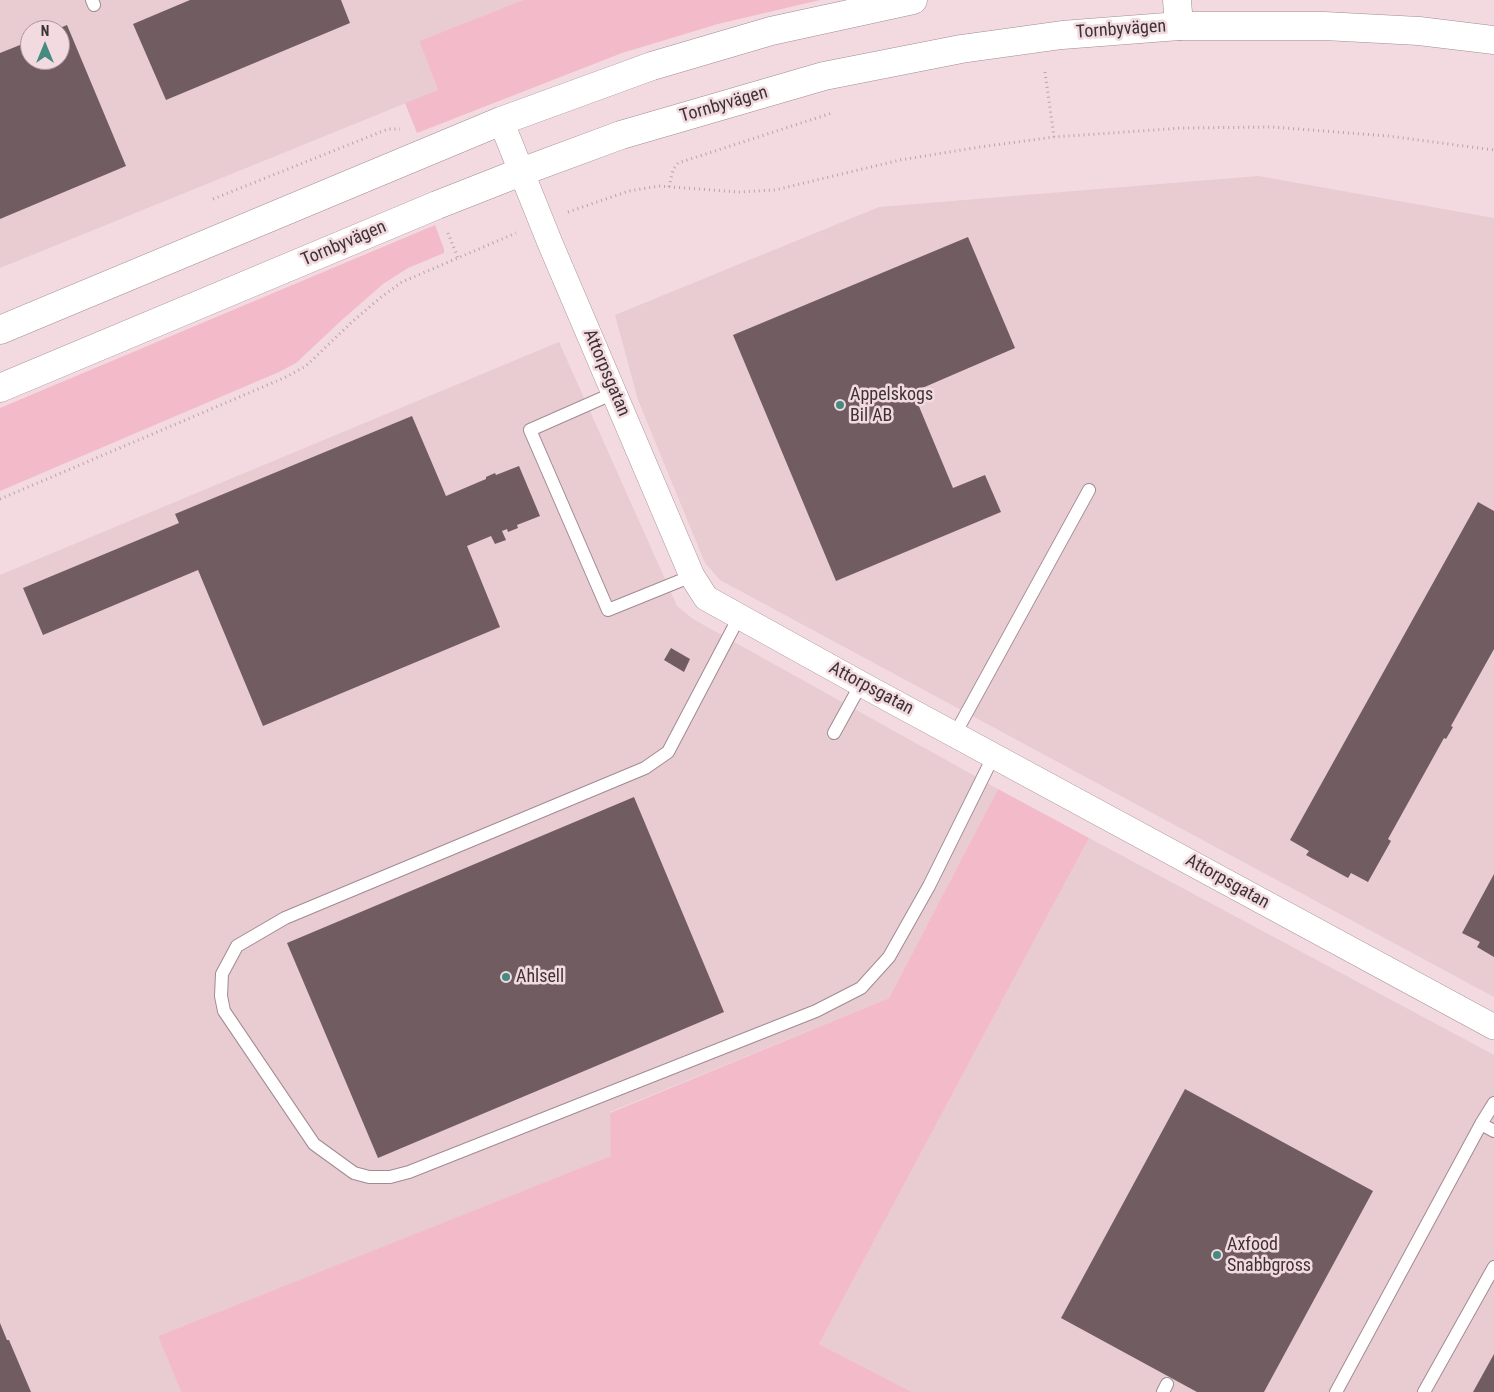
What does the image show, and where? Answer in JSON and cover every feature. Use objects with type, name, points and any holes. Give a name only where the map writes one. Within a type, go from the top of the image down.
[{"type":"main road","points":[[0,330],[501,121],[652,66],[771,31],[913,0]]},
{"type":"main road","name":"Tornbyvägen","points":[[0,388],[424,210],[520,172],[621,135],[850,70],[960,49],[1062,34],[1178,13],[1324,26],[1419,31],[1494,40]]},
{"type":"street","name":"Attorpsgatan","points":[[501,121],[520,172],[692,576],[706,598],[1494,1027]]},
{"type":"lane","points":[[614,393],[530,430],[608,610],[692,576]]},
{"type":"lane","points":[[955,734],[1089,490]]},
{"type":"lane","points":[[739,617],[668,752],[644,768],[285,918],[237,946],[222,974],[221,996],[224,1011],[314,1144],[354,1173],[370,1177],[390,1177],[409,1172],[816,1011],[861,988],[889,957],[929,886],[994,755]]},
{"type":"lane","points":[[834,733],[861,684]]},
{"type":"lane","points":[[1336,1392],[1494,1103]]},
{"type":"lane","points":[[1481,1124],[1494,1131]]},
{"type":"lane","points":[[1424,1392],[1494,1267]]},
{"type":"path","points":[[1044,72],[1054,137]]},
{"type":"path","points":[[669,187],[673,170],[678,163],[832,112]]},
{"type":"path","points":[[0,499],[284,378],[306,366],[353,321],[402,282],[542,223],[629,191],[659,186],[738,192],[775,190],[900,160],[1054,137],[1182,128],[1272,127],[1388,136],[1494,150]]},
{"type":"path","points":[[213,199],[310,160]]},
{"type":"shaded area","points":[[0,0],[523,0],[419,41],[438,90],[0,268]]},
{"type":"shaded area","points":[[523,0],[820,0],[718,24],[622,53],[417,133],[405,103],[438,90],[419,41]]},
{"type":"shaded area","points":[[1258,176],[1494,218],[1494,997],[720,580],[705,563],[638,400],[615,315],[879,207]]},
{"type":"shaded area","points":[[435,225],[444,253],[408,268],[383,284],[296,363],[279,372],[0,491],[0,408]]},
{"type":"shaded area","points":[[559,342],[677,606],[693,619],[998,789],[889,998],[610,1112],[612,1156],[158,1336],[181,1392],[0,1392],[0,575]]},
{"type":"shaded area","points":[[998,789],[1089,838],[819,1344],[912,1392],[181,1392],[158,1336],[611,1156],[610,1113],[889,998]]},
{"type":"shaded area","points":[[1089,838],[1494,1055],[1494,1392],[912,1392],[819,1344]]},
{"type":"building","points":[[190,0],[341,0],[350,23],[166,100],[133,24]]},
{"type":"building","points":[[70,32],[126,166],[0,219],[0,53],[20,45],[20,70],[70,70]]},
{"type":"building","name":"Appelskogs Bil AB","points":[[968,237],[1015,348],[913,392],[953,488],[985,475],[1001,512],[836,581],[733,335]]},
{"type":"building","points":[[412,416],[446,496],[486,479],[486,477],[495,473],[496,475],[519,466],[540,516],[517,525],[518,528],[508,532],[507,529],[502,531],[506,540],[495,544],[491,536],[467,546],[500,627],[263,726],[198,570],[43,635],[23,588],[179,523],[175,514]]},
{"type":"building","points":[[1478,502],[1494,511],[1494,649],[1451,726],[1453,727],[1446,739],[1444,738],[1388,839],[1391,841],[1368,882],[1351,873],[1348,878],[1306,855],[1309,851],[1290,840]]},
{"type":"building","points":[[671,648],[690,659],[684,672],[664,660]]},
{"type":"building","name":"Ahlsell","points":[[634,797],[724,1012],[378,1158],[287,943]]},
{"type":"building","points":[[1494,874],[1494,957],[1477,947],[1480,942],[1462,933]]},
{"type":"building","name":"Axfood Snabbgross","points":[[1185,1089],[1373,1191],[1264,1392],[1197,1392],[1061,1318]]},
{"type":"building","points":[[0,1323],[7,1340],[9,1340],[31,1392],[0,1392]]},
{"type":"building","points":[[1494,1354],[1494,1392],[1473,1392]]},
{"type":"place","name":"Appelskogs Bil AB","points":[[840,405]]},
{"type":"place","name":"Ahlsell","points":[[506,977]]},
{"type":"place","name":"Axfood Snabbgross","points":[[1217,1255]]}]
